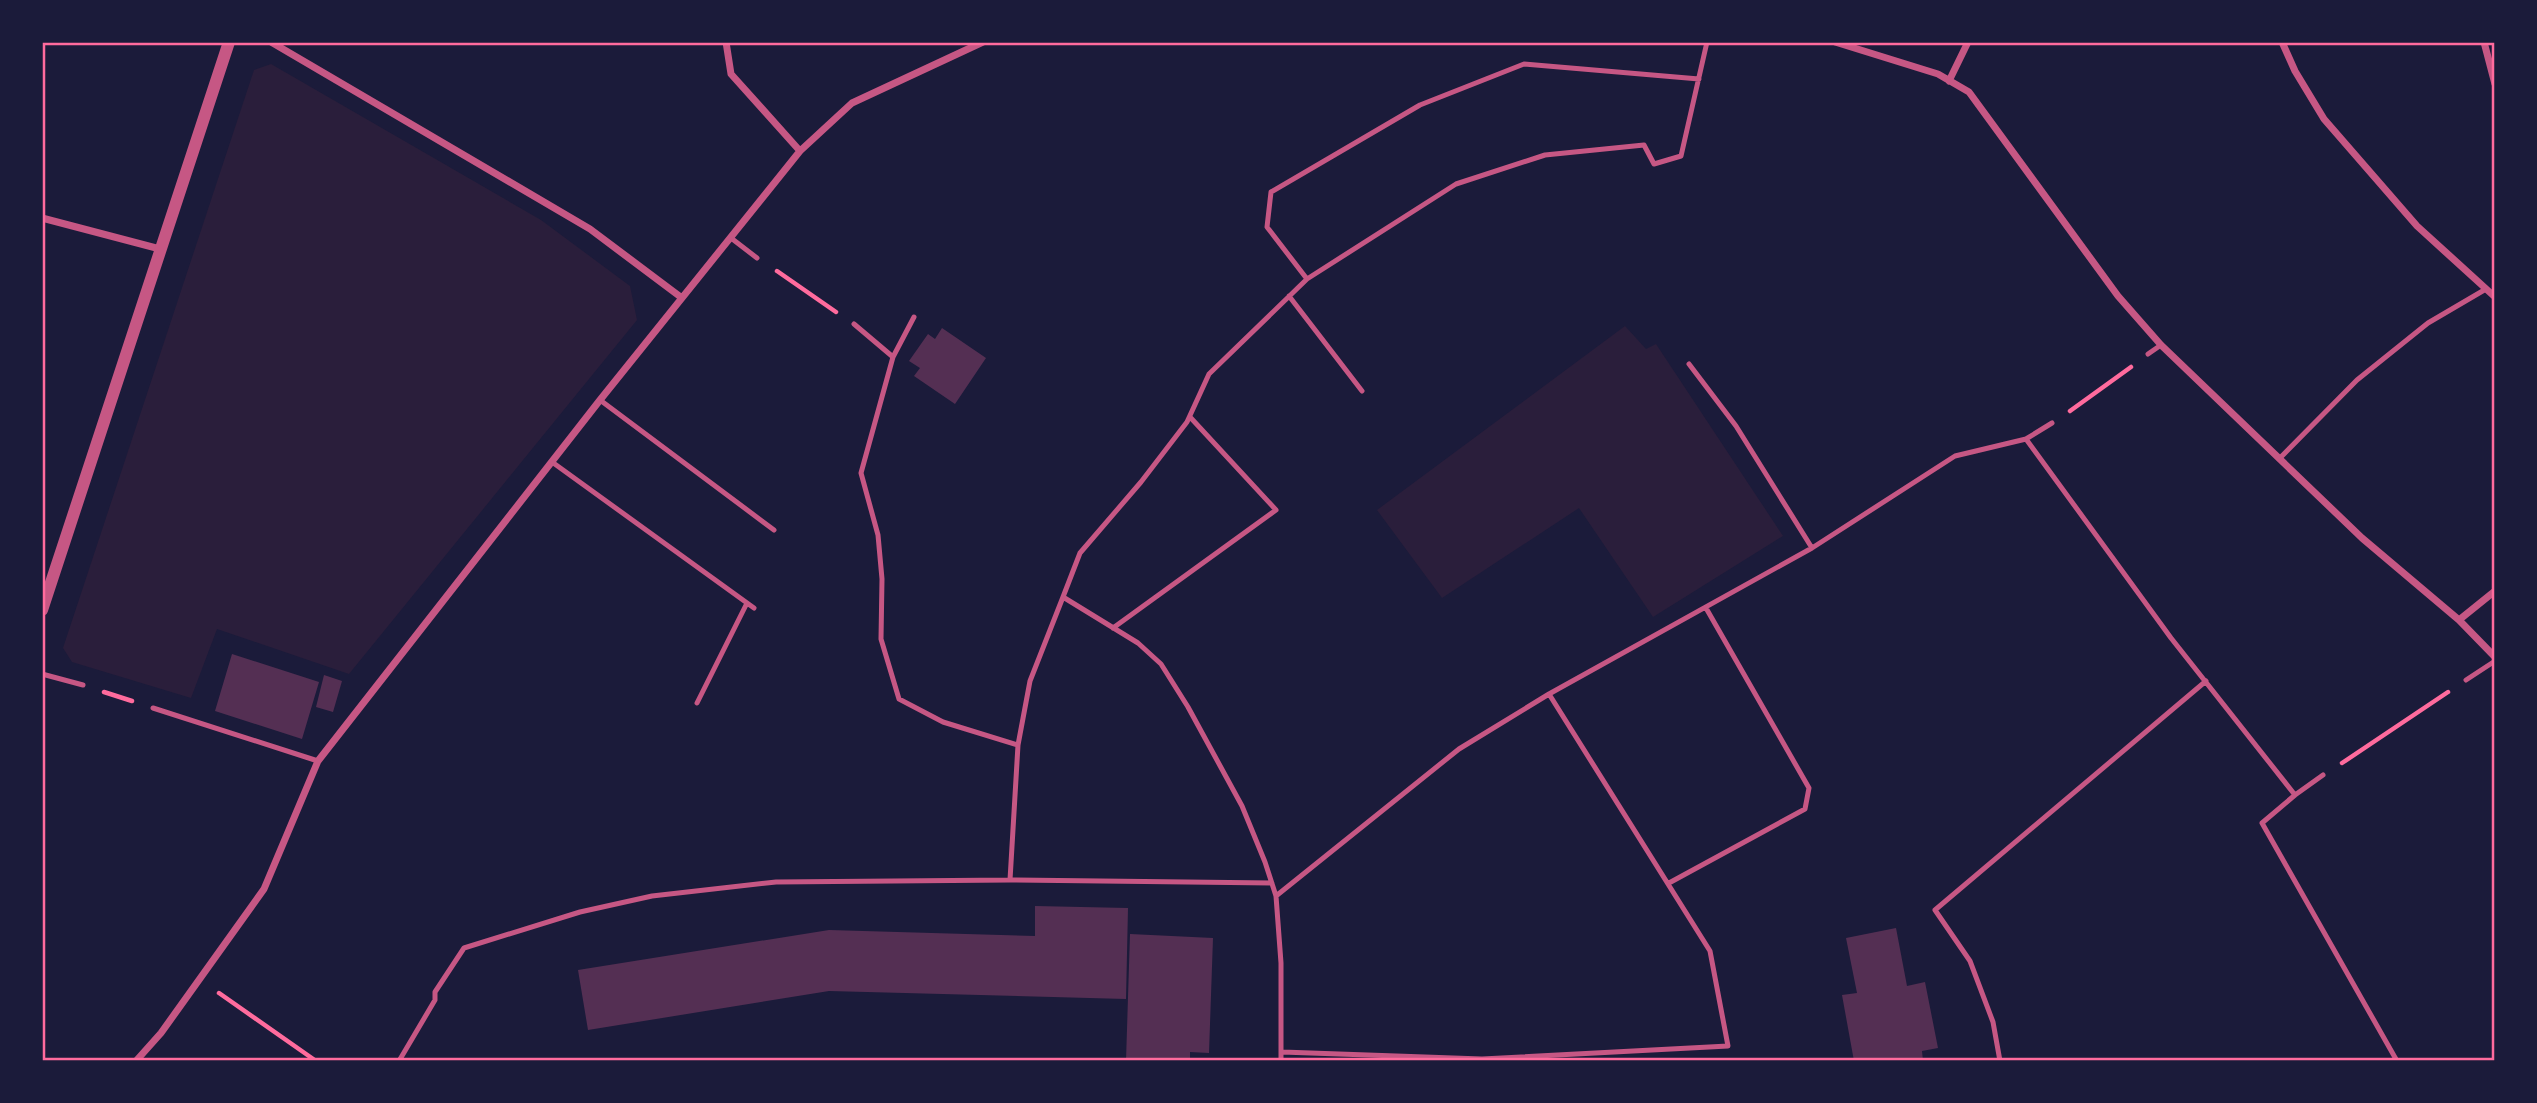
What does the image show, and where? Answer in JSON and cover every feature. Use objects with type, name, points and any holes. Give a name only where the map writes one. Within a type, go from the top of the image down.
[{"type":"street","points":[[42,610],[229,42]]},
{"type":"street","points":[[271,42],[590,229],[682,298]]},
{"type":"street","points":[[726,42],[731,74],[800,151]]},
{"type":"street","points":[[136,1061],[161,1033],[264,889],[318,761],[600,400],[800,151],[852,103],[983,42]]},
{"type":"street","points":[[1835,42],[1938,74],[1969,92],[2118,296],[2161,345],[2361,538],[2459,620],[2495,659]]},
{"type":"street","points":[[1949,81],[1968,42]]},
{"type":"street","points":[[2282,42],[2295,71],[2324,119],[2417,226],[2495,297]]},
{"type":"street","points":[[2484,42],[2495,84]]},
{"type":"street","points":[[42,218],[160,249]]},
{"type":"street","points":[[2459,620],[2495,591]]},
{"type":"lane","points":[[1010,880],[1018,745],[1030,681],[1080,553],[1141,482],[1189,416],[1209,374],[1307,279],[1456,184],[1545,155],[1644,145],[1654,164],[1681,156],[1707,42]]},
{"type":"lane","points":[[1307,279],[1267,228],[1271,192],[1420,105],[1524,64],[1699,79]]},
{"type":"lane","points":[[731,238],[757,258]]},
{"type":"lane","points":[[2279,459],[2357,380],[2428,323],[2486,289]]},
{"type":"lane","points":[[1289,296],[1362,391]]},
{"type":"lane","points":[[914,317],[892,357],[861,473],[878,535],[881,639],[899,699],[943,722],[1018,745]]},
{"type":"lane","points":[[854,324],[892,357]]},
{"type":"lane","points":[[2148,354],[2161,345]]},
{"type":"lane","points":[[1689,363],[1736,426],[1812,548]]},
{"type":"lane","points":[[600,400],[774,530]]},
{"type":"lane","points":[[1113,628],[1276,510],[1189,416]]},
{"type":"lane","points":[[1276,896],[1459,749],[1549,694],[1812,548],[1955,456],[2026,439],[2052,423]]},
{"type":"lane","points":[[2026,439],[2171,638],[2295,795]]},
{"type":"lane","points":[[552,462],[754,608]]},
{"type":"lane","points":[[1063,597],[1138,643],[1161,664],[1188,707],[1242,806],[1276,896],[1281,962],[1281,1061]]},
{"type":"lane","points":[[697,704],[747,603]]},
{"type":"lane","points":[[1670,883],[1805,809],[1809,788],[1706,608]]},
{"type":"lane","points":[[2466,680],[2495,659]]},
{"type":"lane","points":[[42,674],[83,685]]},
{"type":"lane","points":[[2000,1061],[1993,1022],[1970,961],[1935,910],[2206,681]]},
{"type":"lane","points":[[1282,1052],[1482,1059],[1728,1046],[1710,951],[1670,883],[1549,694]]},
{"type":"lane","points":[[153,708],[318,761]]},
{"type":"lane","points":[[2323,775],[2262,823],[2397,1061]]},
{"type":"lane","points":[[399,1061],[435,1000],[435,992],[464,948],[580,912],[652,896],[776,882],[1010,880],[1272,883]]},
{"type":"path","points":[[757,258],[854,324]]},
{"type":"path","points":[[2052,423],[2148,354]]},
{"type":"path","points":[[2323,775],[2466,680]]},
{"type":"path","points":[[83,685],[153,708]]},
{"type":"path","points":[[199,978],[316,1061]]},
{"type":"shaded area","points":[[271,64],[541,220],[630,286],[637,320],[349,674],[217,629],[191,698],[72,662],[63,648],[254,70]]},
{"type":"shaded area","points":[[1625,326],[1646,349],[1656,344],[1783,536],[1653,617],[1579,508],[1442,598],[1377,510]]},
{"type":"building","points":[[942,328],[986,358],[955,404],[914,376],[920,368],[909,361],[928,334],[935,339]]},
{"type":"building","points":[[232,654],[319,682],[302,739],[215,711]]},
{"type":"building","points":[[324,675],[342,681],[333,712],[316,707]]},
{"type":"building","points":[[1035,906],[1128,908],[1126,999],[829,991],[588,1030],[578,970],[829,930],[1035,936]]},
{"type":"building","points":[[1896,928],[1907,986],[1925,982],[1938,1048],[1922,1051],[1923,1061],[1854,1061],[1842,995],[1857,993],[1846,938]]},
{"type":"building","points":[[1130,934],[1213,938],[1209,1053],[1190,1052],[1190,1061],[1126,1061]]}]
